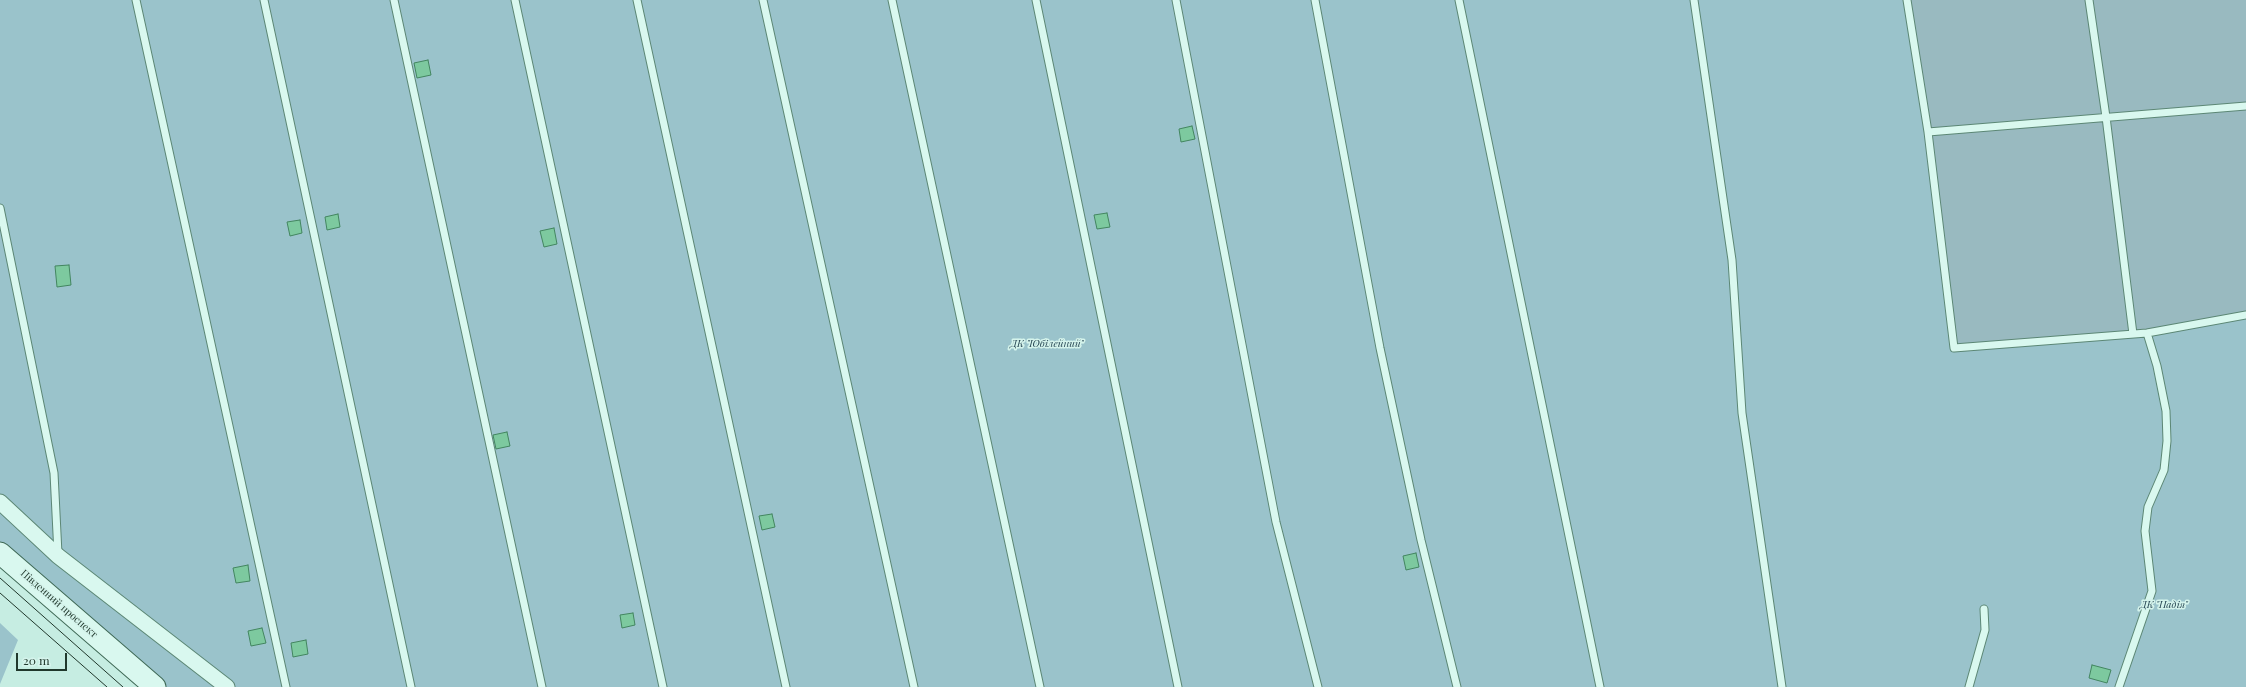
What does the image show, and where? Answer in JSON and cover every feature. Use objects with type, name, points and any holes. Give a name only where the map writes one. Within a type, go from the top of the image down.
[{"type":"main road","name":"Південний проспект","points":[[0,553],[155,687]]},
{"type":"street","points":[[0,502],[58,556],[227,687]]},
{"type":"lane","points":[[136,0],[286,687]]},
{"type":"lane","points":[[264,0],[411,687]]},
{"type":"lane","points":[[394,0],[542,687]]},
{"type":"lane","points":[[515,0],[663,687]]},
{"type":"lane","points":[[637,0],[786,687]]},
{"type":"lane","points":[[763,0],[914,687]]},
{"type":"lane","points":[[892,0],[1040,687]]},
{"type":"lane","points":[[1036,0],[1178,687]]},
{"type":"lane","points":[[1176,0],[1276,522],[1318,687]]},
{"type":"lane","points":[[1315,0],[1380,348],[1421,540],[1457,687]]},
{"type":"lane","points":[[1459,0],[1600,687]]},
{"type":"lane","points":[[1694,0],[1732,260],[1742,413],[1782,687]]},
{"type":"lane","points":[[1907,0],[1928,132],[1954,348],[2133,334],[2246,315]]},
{"type":"lane","points":[[2088,0],[2106,117],[2133,334]]},
{"type":"lane","points":[[1928,132],[2246,106]]},
{"type":"lane","points":[[0,208],[54,473],[58,556]]},
{"type":"lane","points":[[2119,687],[2152,591],[2145,531],[2148,507],[2164,470],[2168,441],[2166,411],[2157,366],[2147,332]]},
{"type":"lane","points":[[1969,687],[1986,630],[1984,609]]},
{"type":"green space","name":"ДК \"Юбілейний\"","points":[[0,0],[1907,0],[2246,315],[2246,687],[155,687],[0,553]]},
{"type":"green space","points":[[0,623],[18,640],[0,684]]},
{"type":"shaded area","points":[[1907,0],[2246,0],[2246,315],[2147,333],[1954,348]]},
{"type":"building","points":[[428,60],[431,75],[417,78],[414,63]]},
{"type":"building","points":[[1192,126],[1195,139],[1181,142],[1179,129]]},
{"type":"building","points":[[1107,213],[1110,227],[1097,229],[1094,215]]},
{"type":"building","points":[[338,214],[340,227],[327,230],[325,217]]},
{"type":"building","points":[[300,220],[302,233],[290,236],[287,222]]},
{"type":"building","points":[[554,228],[557,244],[544,247],[540,231]]},
{"type":"building","points":[[69,265],[71,285],[57,287],[55,266]]},
{"type":"building","points":[[507,432],[510,446],[496,449],[493,435]]},
{"type":"building","points":[[772,514],[775,527],[762,530],[759,516]]},
{"type":"building","points":[[1416,553],[1419,567],[1406,570],[1403,556]]},
{"type":"building","points":[[248,565],[250,581],[236,583],[233,568]]},
{"type":"building","points":[[633,613],[635,625],[622,628],[620,615]]},
{"type":"building","points":[[262,628],[266,643],[251,646],[248,631]]},
{"type":"building","points":[[306,640],[308,654],[293,657],[291,643]]},
{"type":"building","points":[[2092,665],[2111,670],[2107,683],[2089,678]]},
{"type":"tram line","points":[[0,578],[123,687]]},
{"type":"tram line","points":[[0,593],[107,687]]},
{"type":"park label","name":"ДК \"Надія\"","points":[[2164,605]]}]
